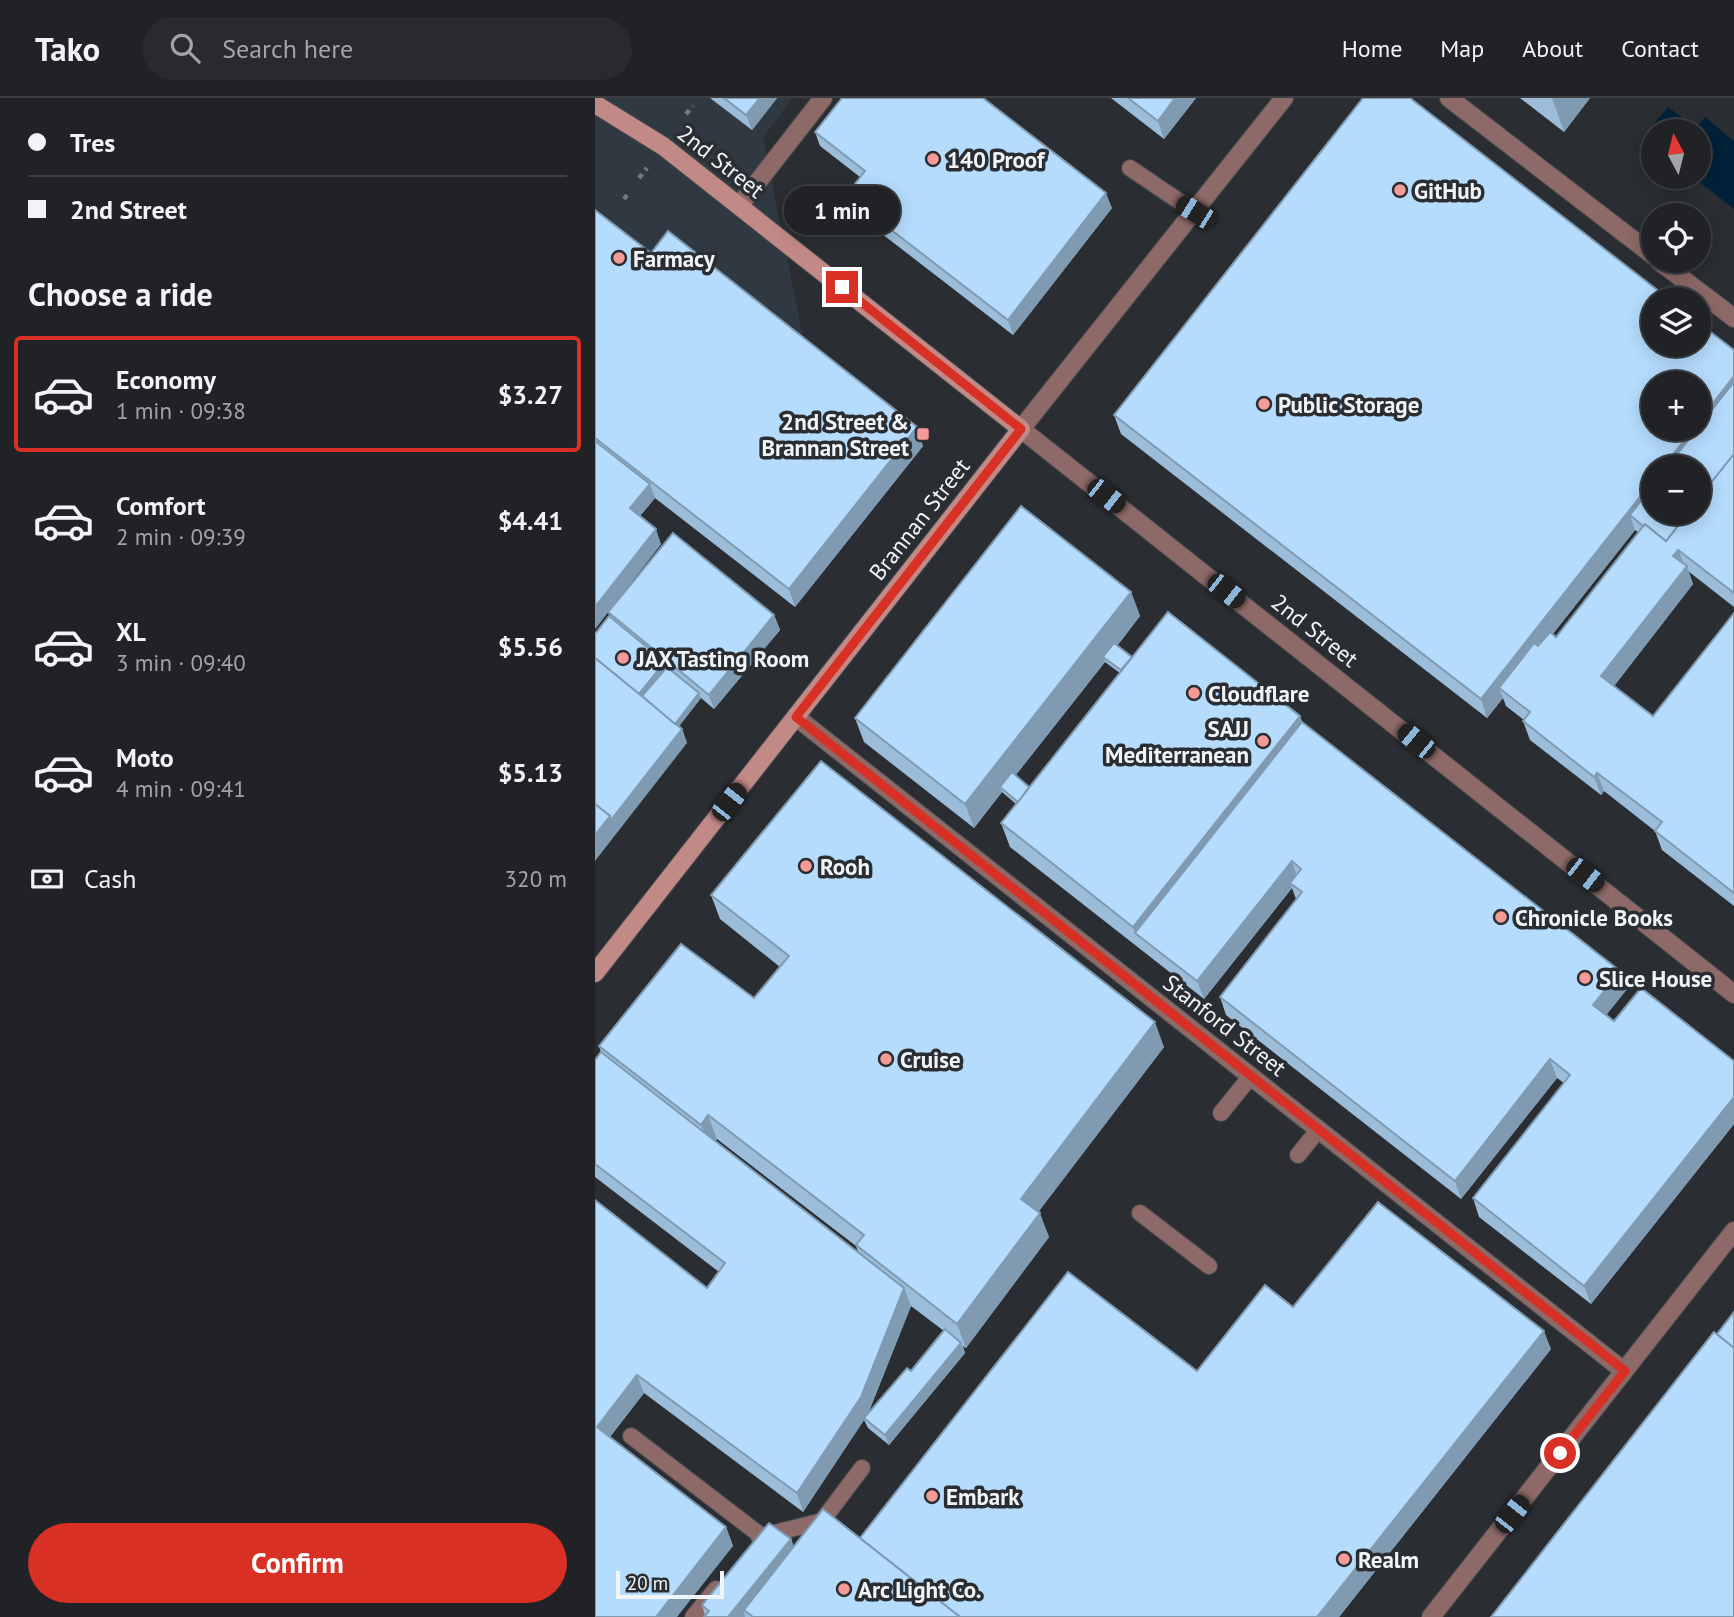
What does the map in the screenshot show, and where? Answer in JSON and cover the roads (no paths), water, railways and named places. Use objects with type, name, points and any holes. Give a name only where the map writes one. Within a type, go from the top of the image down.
[{"type":"main road","name":"2nd Street","points":[[597,110],[663,146],[1021,429]]},
{"type":"main road","name":"Brannan Street","points":[[595,973],[1021,429]]},
{"type":"street","points":[[739,206],[823,98]]},
{"type":"street","name":"Brannan Street","points":[[1021,429],[1284,98]]},
{"type":"street","points":[[1449,98],[1641,246]]},
{"type":"street","points":[[1676,273],[1734,318]]},
{"type":"street","name":"2nd Street","points":[[1021,429],[1734,994]]},
{"type":"street","name":"Stanford Street","points":[[796,717],[1625,1371]]},
{"type":"street","points":[[1431,1617],[1734,1231]]},
{"type":"lane","points":[[1130,168],[1195,212]]},
{"type":"lane","points":[[1221,1113],[1251,1076]]},
{"type":"lane","points":[[1298,1155],[1319,1129]]},
{"type":"lane","points":[[1140,1213],[1209,1266]]},
{"type":"lane","points":[[631,1436],[756,1540],[822,1521],[862,1468]]},
{"type":"lane","points":[[693,1617],[727,1576]]},
{"type":"water","points":[[1668,107],[1684,119],[1658,119]]},
{"type":"water","points":[[1711,122],[1734,141],[1734,209],[1708,189],[1711,189]]},
{"type":"place","name":"140 Proof","points":[[933,159]]},
{"type":"place","name":"GitHub","points":[[1400,190]]},
{"type":"place","name":"Farmacy","points":[[619,258]]},
{"type":"place","name":"Public Storage","points":[[1264,404]]},
{"type":"place","name":"2nd Street & Brannan Street","points":[[923,434]]},
{"type":"place","name":"JAX Tasting Room","points":[[623,658]]},
{"type":"place","name":"Cloudflare","points":[[1194,693]]},
{"type":"place","name":"SAJJ Mediterranean","points":[[1263,741]]},
{"type":"place","name":"Rooh","points":[[806,866]]},
{"type":"place","name":"Chronicle Books","points":[[1501,917]]},
{"type":"place","name":"Slice House","points":[[1585,978]]},
{"type":"place","name":"Cruise","points":[[886,1059]]},
{"type":"place","name":"Embark","points":[[932,1496]]},
{"type":"place","name":"Realm","points":[[1344,1559]]},
{"type":"place","name":"Arc Light Co.","points":[[844,1589]]}]
